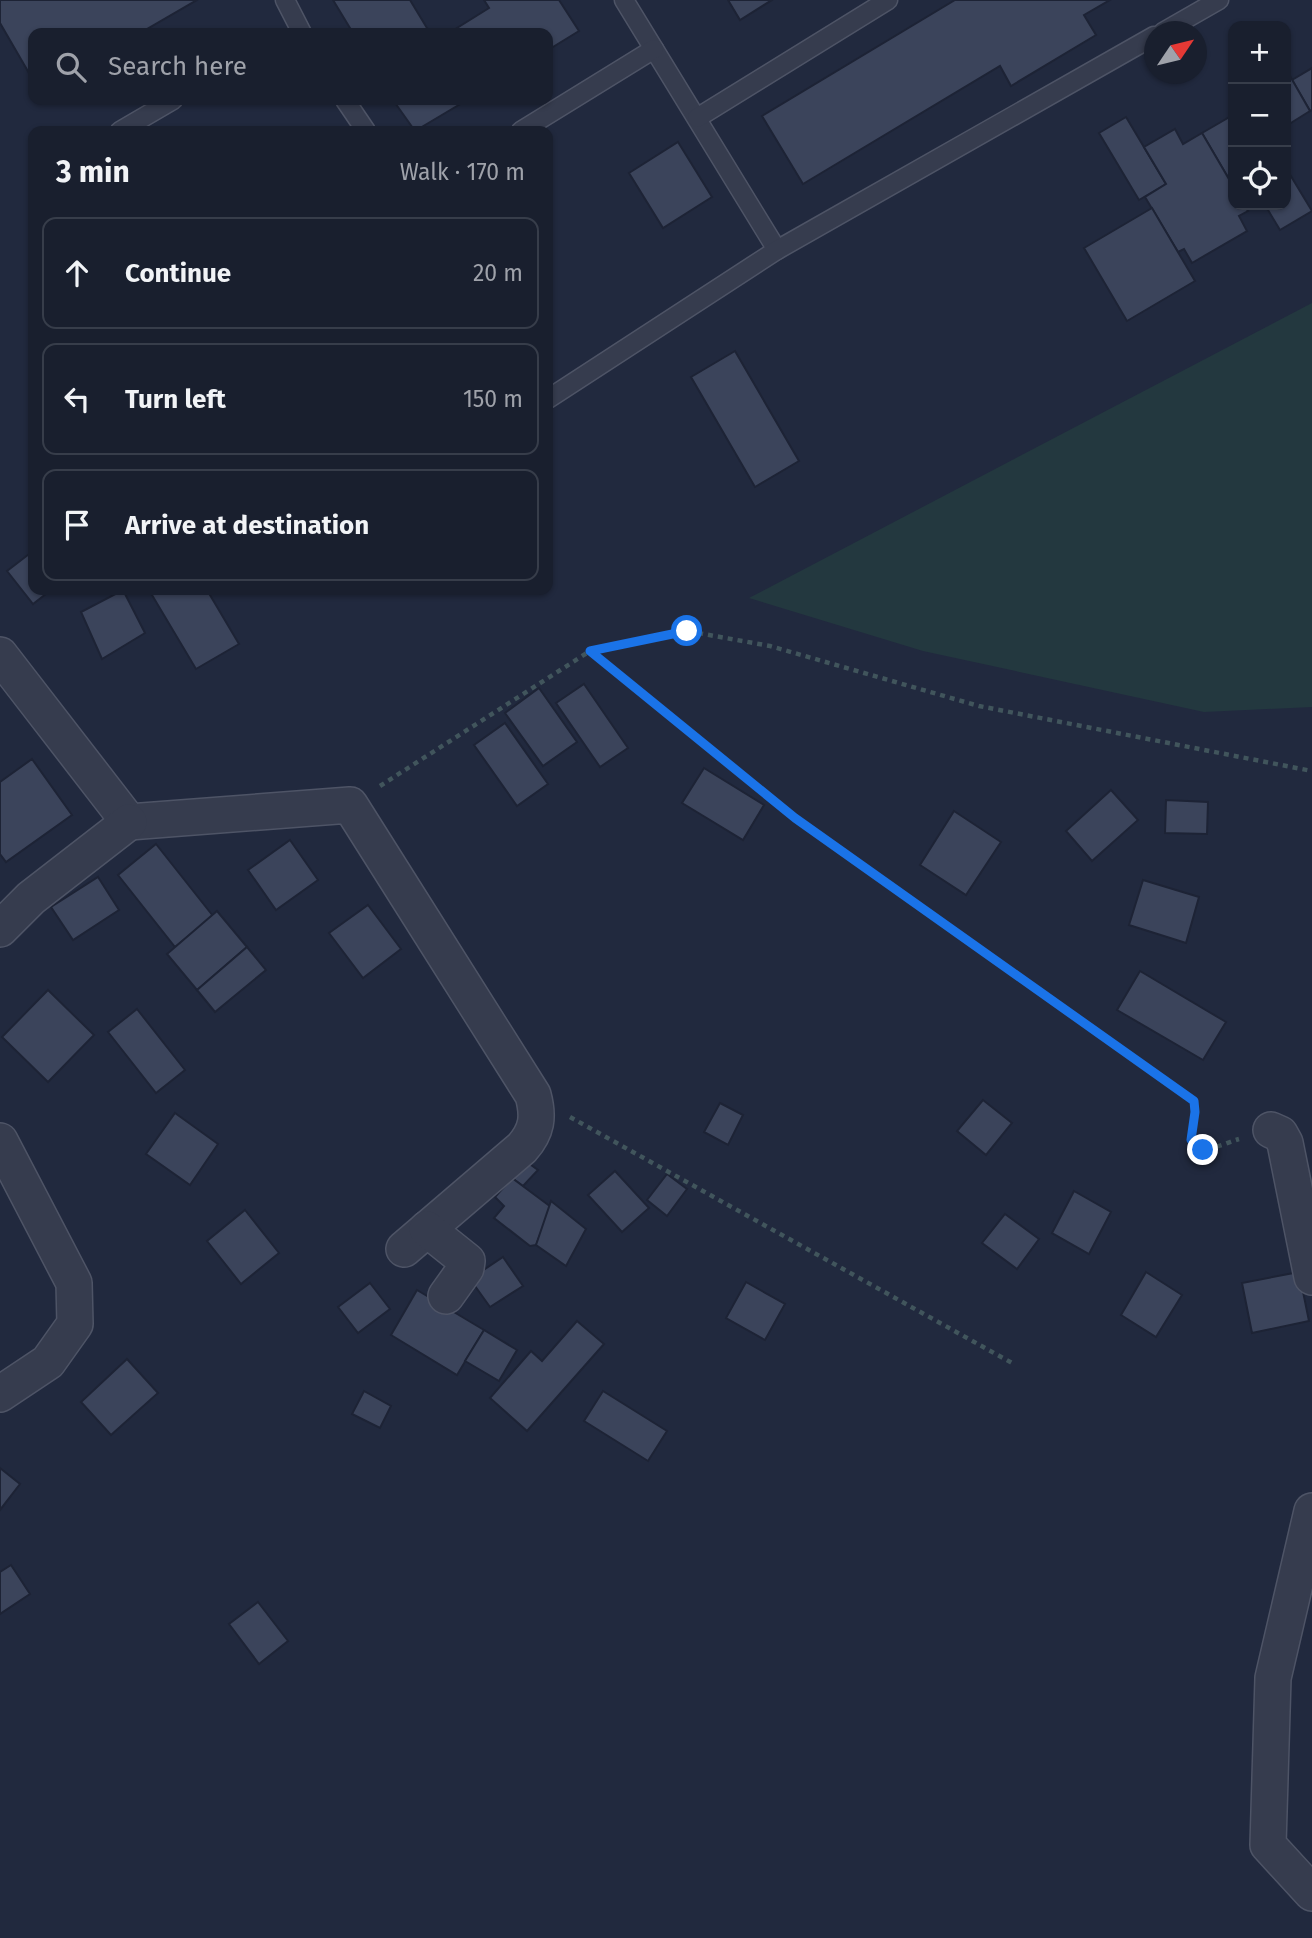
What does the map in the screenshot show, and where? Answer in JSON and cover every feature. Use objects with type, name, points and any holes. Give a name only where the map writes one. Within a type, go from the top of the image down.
[{"type":"street","points":[[0,655],[129,822]]},
{"type":"street","points":[[0,929],[31,898],[129,822],[350,805],[533,1095],[538,1113],[534,1134],[522,1148],[415,1239],[467,1261],[466,1268],[446,1296]]},
{"type":"street","points":[[1271,1130],[1280,1134],[1285,1143],[1312,1277]]},
{"type":"street","points":[[0,1141],[74,1283],[75,1324],[48,1362],[0,1394]]},
{"type":"street","points":[[1312,1511],[1273,1678],[1268,1845],[1312,1893]]},
{"type":"lane","points":[[285,0],[293,28]]},
{"type":"lane","points":[[624,0],[777,250]]},
{"type":"lane","points":[[696,118],[888,0]]},
{"type":"lane","points":[[1182,21],[1219,0]]},
{"type":"lane","points":[[553,396],[777,250],[1144,42]]},
{"type":"lane","points":[[529,126],[654,49]]},
{"type":"lane","points":[[129,126],[164,105]]},
{"type":"lane","points":[[348,105],[363,126]]},
{"type":"path","points":[[350,805],[590,651],[687,631],[771,646],[979,706],[1312,771]]},
{"type":"path","points":[[590,651],[795,818],[1194,1101],[1191,1140],[1196,1147],[1203,1150],[1271,1130]]},
{"type":"path","points":[[538,1113],[562,1115],[578,1120],[1012,1363]]},
{"type":"shaded area","points":[[1312,303],[1312,707],[1204,712],[923,651],[749,598]]},
{"type":"building","points":[[0,0],[197,0],[149,28],[28,28],[28,71],[0,23]]},
{"type":"building","points":[[333,0],[410,0],[427,28],[350,28]]},
{"type":"building","points":[[484,0],[559,0],[579,31],[553,47],[553,28],[457,28],[489,8]]},
{"type":"building","points":[[728,0],[772,0],[740,20]]},
{"type":"building","points":[[955,0],[1110,0],[1084,15],[1096,35],[1011,86],[1000,66],[803,184],[762,116]]},
{"type":"building","points":[[1312,68],[1312,110],[1310,111],[1292,80]]},
{"type":"building","points":[[1291,78],[1310,111],[1291,123]]},
{"type":"building","points":[[397,105],[459,105],[423,126],[411,126]]},
{"type":"building","points":[[1126,117],[1166,184],[1139,200],[1099,133]]},
{"type":"building","points":[[1228,118],[1228,177],[1202,133]]},
{"type":"building","points":[[1175,129],[1183,144],[1202,133],[1228,177],[1228,210],[1248,211],[1239,216],[1247,231],[1192,263],[1184,249],[1178,252],[1145,197],[1166,184],[1144,147]]},
{"type":"building","points":[[678,142],[712,197],[663,228],[629,173]]},
{"type":"building","points":[[1291,176],[1312,211],[1280,230],[1268,210],[1291,210]]},
{"type":"building","points":[[1152,208],[1195,281],[1127,321],[1084,248]]},
{"type":"building","points":[[735,351],[799,461],[755,487],[691,377]]},
{"type":"building","points":[[28,555],[28,595],[45,595],[33,604],[7,571]]},
{"type":"building","points":[[113,595],[126,595],[145,633],[102,659],[81,612]]},
{"type":"building","points":[[152,595],[210,595],[239,644],[196,669]]},
{"type":"building","points":[[584,684],[628,748],[600,767],[556,703]]},
{"type":"building","points":[[539,688],[577,742],[543,766],[505,713]]},
{"type":"building","points":[[505,723],[548,784],[517,806],[474,745]]},
{"type":"building","points":[[32,759],[72,815],[6,862],[0,854],[0,782]]},
{"type":"building","points":[[704,768],[764,805],[743,840],[682,803]]},
{"type":"building","points":[[1111,790],[1138,820],[1092,861],[1066,831]]},
{"type":"building","points":[[1166,800],[1208,802],[1207,834],[1165,833]]},
{"type":"building","points":[[954,811],[1001,842],[966,895],[920,865]]},
{"type":"building","points":[[290,840],[318,880],[276,910],[248,870]]},
{"type":"building","points":[[156,844],[213,916],[175,947],[118,875]]},
{"type":"building","points":[[98,877],[119,910],[73,940],[51,907]]},
{"type":"building","points":[[1143,880],[1199,897],[1186,943],[1129,925]]},
{"type":"building","points":[[368,905],[401,949],[363,978],[329,933]]},
{"type":"building","points":[[217,911],[247,947],[197,990],[167,954]]},
{"type":"building","points":[[247,947],[266,970],[215,1012],[197,990]]},
{"type":"building","points":[[1140,971],[1226,1022],[1203,1060],[1117,1010]]},
{"type":"building","points":[[48,990],[94,1035],[48,1082],[2,1037]]},
{"type":"building","points":[[137,1009],[185,1070],[156,1093],[108,1032]]},
{"type":"building","points":[[983,1100],[1012,1123],[986,1155],[957,1131]]},
{"type":"building","points":[[720,1103],[743,1115],[728,1145],[704,1132]]},
{"type":"building","points":[[175,1113],[218,1144],[190,1185],[146,1154]]},
{"type":"building","points":[[524,1160],[538,1170],[523,1186],[512,1178]]},
{"type":"building","points":[[615,1171],[649,1208],[622,1232],[588,1195]]},
{"type":"building","points":[[667,1174],[687,1189],[667,1216],[647,1200]]},
{"type":"building","points":[[512,1178],[551,1207],[536,1245],[530,1246],[494,1218],[504,1206],[495,1197]]},
{"type":"building","points":[[1074,1191],[1111,1212],[1089,1254],[1052,1233]]},
{"type":"building","points":[[551,1201],[586,1229],[566,1266],[536,1245]]},
{"type":"building","points":[[245,1210],[279,1253],[241,1284],[207,1241]]},
{"type":"building","points":[[1005,1214],[1039,1239],[1017,1269],[982,1243]]},
{"type":"building","points":[[503,1257],[523,1286],[490,1307],[470,1279]]},
{"type":"building","points":[[1146,1272],[1182,1295],[1156,1337],[1121,1315]]},
{"type":"building","points":[[1299,1272],[1309,1321],[1252,1333],[1242,1283]]},
{"type":"building","points":[[746,1282],[785,1304],[765,1340],[726,1318]]},
{"type":"building","points":[[370,1283],[390,1309],[358,1333],[338,1307]]},
{"type":"building","points":[[417,1290],[484,1330],[457,1375],[391,1335]]},
{"type":"building","points":[[577,1321],[604,1344],[527,1431],[490,1398],[531,1351],[542,1361]]},
{"type":"building","points":[[484,1330],[517,1350],[499,1381],[465,1361]]},
{"type":"building","points":[[127,1359],[158,1393],[111,1435],[81,1402]]},
{"type":"building","points":[[364,1391],[391,1406],[380,1428],[352,1414]]},
{"type":"building","points":[[603,1391],[667,1431],[648,1461],[584,1421]]},
{"type":"building","points":[[0,1468],[20,1484],[0,1510]]},
{"type":"building","points":[[11,1565],[30,1594],[0,1614],[0,1572]]},
{"type":"building","points":[[258,1602],[288,1641],[259,1664],[229,1624]]},
{"type":"route","points":[[687,631],[590,651],[795,818],[1194,1101],[1191,1140],[1196,1147],[1203,1150]]}]
